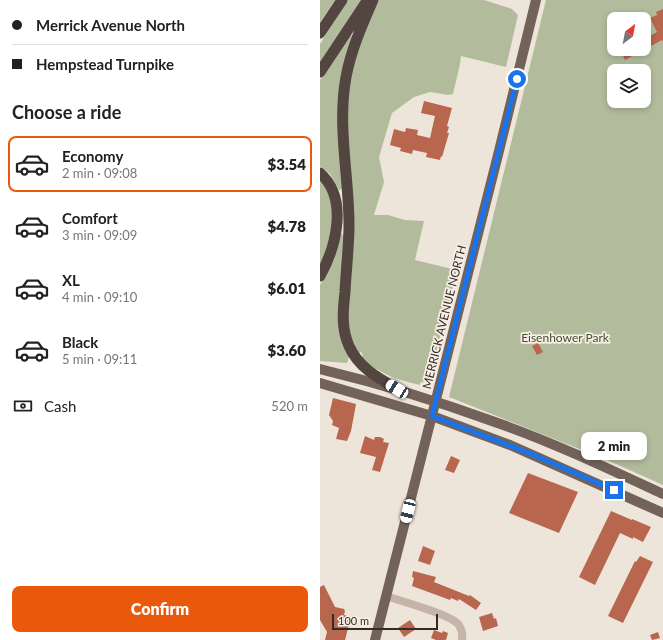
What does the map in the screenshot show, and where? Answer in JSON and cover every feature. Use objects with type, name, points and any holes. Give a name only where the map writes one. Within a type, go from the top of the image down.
[{"type":"highway","points":[[320,33],[342,0]]},
{"type":"highway","points":[[320,72],[368,0]]},
{"type":"highway","points":[[373,0],[355,41],[350,57],[342,113],[349,225],[343,317],[348,344],[355,357],[372,374],[397,389]]},
{"type":"highway","points":[[320,173],[333,191],[337,206],[337,225],[332,247],[326,265],[320,276]]},
{"type":"main road","name":"MERRICK AVENUE NORTH","points":[[375,640],[536,0]]},
{"type":"main road","points":[[320,369],[436,401],[527,434],[663,494]]},
{"type":"main road","points":[[320,383],[432,416],[529,453],[663,513]]},
{"type":"street","points":[[386,596],[449,618],[459,624],[463,634],[462,640]]},
{"type":"green space","points":[[320,0],[335,0],[320,22]]},
{"type":"green space","points":[[348,0],[362,0],[320,64],[320,44]]},
{"type":"green space","points":[[379,0],[484,0],[512,9],[518,15],[506,67],[461,56],[453,94],[448,95],[430,92],[414,97],[392,113],[379,157],[384,182],[374,215],[388,215],[405,220],[424,221],[415,260],[456,270],[456,275],[429,379],[420,383],[420,385],[388,375],[367,363],[361,357],[363,355],[361,352],[358,353],[351,337],[348,322],[347,123],[349,89],[354,58],[365,28]]},
{"type":"green space","name":"Eisenhower Park","points":[[546,0],[663,0],[663,485],[607,460],[449,397]]},
{"type":"green space","points":[[350,35],[353,36],[342,189],[339,190],[330,174],[320,166],[320,80]]},
{"type":"green space","points":[[320,179],[332,200],[332,229],[320,268]]},
{"type":"green space","points":[[341,233],[345,237],[349,357],[347,363],[320,361],[320,285],[330,266]]},
{"type":"building","points":[[663,9],[663,42],[662,40],[651,46],[651,35],[657,32],[651,18],[657,15],[656,12]]},
{"type":"building","points":[[623,56],[632,56],[625,60]]},
{"type":"building","points":[[424,101],[452,108],[447,126],[449,127],[447,133],[449,133],[440,160],[426,157],[427,153],[413,150],[412,154],[400,151],[401,148],[390,145],[394,129],[405,132],[406,128],[418,130],[417,135],[430,138],[435,116],[421,113]]},
{"type":"building","points":[[538,343],[543,352],[537,355],[532,346]]},
{"type":"building","points":[[333,398],[356,404],[351,431],[347,441],[336,439],[339,428],[332,425],[333,421],[329,415]]},
{"type":"building","points":[[365,436],[374,440],[375,437],[380,437],[384,439],[383,442],[389,443],[380,472],[372,470],[376,457],[360,453]]},
{"type":"building","points":[[451,456],[460,460],[454,473],[445,470]]},
{"type":"building","points":[[528,473],[578,492],[559,533],[509,513]]},
{"type":"building","points":[[611,511],[651,527],[643,542],[620,533],[595,585],[579,577]]},
{"type":"building","points":[[423,546],[435,551],[430,565],[418,561]]},
{"type":"building","points":[[640,556],[653,562],[623,623],[608,616],[635,561],[636,562]]},
{"type":"building","points":[[413,571],[436,577],[434,582],[469,596],[470,595],[481,603],[476,610],[459,599],[458,601],[451,598],[450,600],[412,586],[414,578],[412,577]]},
{"type":"building","points":[[324,585],[335,607],[344,609],[344,615],[351,617],[345,640],[325,640],[327,632],[320,620],[320,587]]},
{"type":"building","points":[[492,613],[494,619],[496,618],[498,626],[483,631],[479,617]]},
{"type":"building","points":[[410,620],[416,629],[404,637],[398,628]]},
{"type":"building","points":[[434,630],[442,633],[443,631],[448,633],[446,640],[436,640],[431,638]]},
{"type":"building","points":[[658,632],[660,638],[652,640],[650,635]]},
{"type":"route","points":[[517,79],[432,416],[510,445],[614,490]]}]
